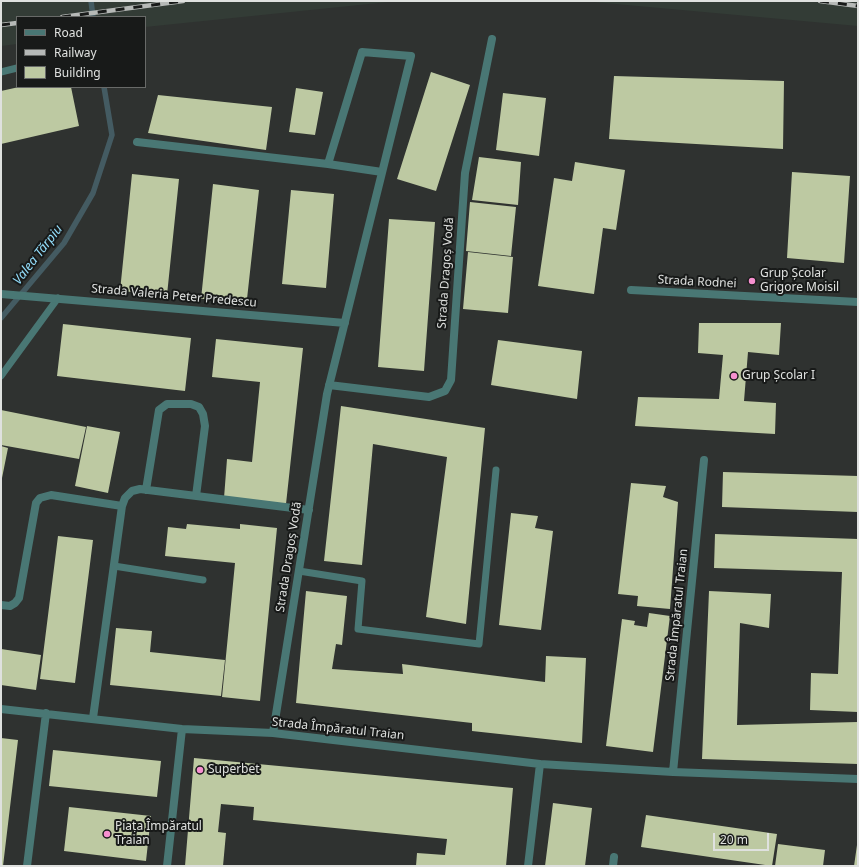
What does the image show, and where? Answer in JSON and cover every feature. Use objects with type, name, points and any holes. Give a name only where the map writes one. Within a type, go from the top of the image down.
[{"type":"street","name":"Strada Dragoș Vodă","points":[[329,385],[429,397],[445,391],[451,380],[465,173],[492,39]]},
{"type":"street","name":"Strada Dragoș Vodă","points":[[273,733],[329,385],[411,56],[362,52],[328,164]]},
{"type":"street","points":[[137,142],[328,164],[382,172]]},
{"type":"street","name":"Strada Rodnei","points":[[631,290],[858,302]]},
{"type":"street","name":"Strada Valeria Peter Predescu","points":[[1,294],[345,323]]},
{"type":"street","points":[[146,490],[159,410],[167,404],[191,404],[199,407],[204,414],[206,426],[196,496]]},
{"type":"street","name":"Strada Împăratul Traian","points":[[673,772],[704,460]]},
{"type":"street","points":[[93,718],[122,506],[125,498],[132,491],[140,489],[308,510]]},
{"type":"street","points":[[1,605],[10,606],[19,598],[36,503],[40,498],[51,495],[122,506]]},
{"type":"street","name":"Strada Împăratul Traian","points":[[1,709],[182,729],[273,733],[540,764],[673,772],[858,779]]},
{"type":"street","points":[[26,866],[46,713]]},
{"type":"street","points":[[167,866],[182,729]]},
{"type":"street","points":[[528,866],[540,764]]},
{"type":"street","points":[[613,866],[614,856]]},
{"type":"lane","points":[[1,72],[16,68]]},
{"type":"lane","points":[[1,376],[58,298]]},
{"type":"lane","points":[[299,571],[362,581],[358,629],[479,644],[496,470]]},
{"type":"lane","points":[[114,566],[203,580]]},
{"type":"shaded area","points":[[1,1],[398,1],[146,27],[146,16],[16,16],[16,44],[1,46]]},
{"type":"shaded area","points":[[583,1],[858,1],[858,26]]},
{"type":"building","points":[[431,72],[470,85],[436,191],[397,179]]},
{"type":"building","points":[[614,76],[784,81],[783,149],[609,139]]},
{"type":"building","points":[[16,88],[71,88],[79,126],[1,144],[1,91]]},
{"type":"building","points":[[296,88],[323,92],[315,135],[289,132]]},
{"type":"building","points":[[503,93],[546,98],[539,156],[496,150]]},
{"type":"building","points":[[158,95],[272,107],[266,150],[148,133]]},
{"type":"building","points":[[479,157],[521,162],[518,205],[472,200]]},
{"type":"building","points":[[575,162],[625,170],[616,230],[603,228],[594,294],[538,286],[554,178],[572,181]]},
{"type":"building","points":[[792,172],[850,176],[844,263],[787,258]]},
{"type":"building","points":[[132,174],[179,179],[167,295],[120,291]]},
{"type":"building","points":[[213,184],[259,190],[247,299],[201,299]]},
{"type":"building","points":[[291,190],[334,194],[326,288],[282,284]]},
{"type":"building","points":[[470,202],[516,207],[511,256],[466,251]]},
{"type":"building","points":[[389,219],[435,222],[424,371],[378,367]]},
{"type":"building","points":[[468,252],[513,257],[508,313],[463,309]]},
{"type":"building","name":"Grup Școlar I","points":[[699,323],[781,323],[779,355],[748,352],[744,401],[776,403],[775,434],[635,426],[638,397],[719,399],[723,355],[698,353]]},
{"type":"building","points":[[63,324],[191,338],[185,391],[57,376]]},
{"type":"building","points":[[216,339],[303,348],[286,504],[224,498],[227,459],[252,462],[260,382],[212,377]]},
{"type":"building","points":[[498,340],[582,351],[577,399],[491,385]]},
{"type":"building","points":[[341,406],[485,428],[466,624],[426,617],[447,457],[373,444],[362,565],[324,561]]},
{"type":"building","points":[[1,410],[86,427],[79,459],[1,445]]},
{"type":"building","points":[[87,426],[120,432],[108,493],[75,486]]},
{"type":"building","points":[[1,446],[8,448],[2,478],[1,478]]},
{"type":"building","points":[[723,472],[858,476],[858,512],[722,507]]},
{"type":"building","points":[[631,483],[666,486],[663,497],[678,502],[670,609],[637,606],[638,596],[618,594]]},
{"type":"building","points":[[511,513],[538,516],[535,528],[553,531],[541,630],[499,625]]},
{"type":"building","points":[[187,524],[240,529],[240,524],[277,528],[260,701],[222,697],[235,563],[165,556],[168,527],[186,529]]},
{"type":"building","points":[[715,534],[858,539],[858,712],[810,710],[811,673],[838,674],[842,572],[714,568]]},
{"type":"building","points":[[58,536],[93,540],[75,683],[40,679]]},
{"type":"building","points":[[306,591],[347,596],[342,645],[336,644],[332,669],[403,674],[402,664],[545,682],[546,656],[586,658],[582,743],[472,731],[472,723],[296,703]]},
{"type":"building","points":[[709,591],[771,594],[769,628],[740,623],[737,725],[858,722],[858,764],[702,759]]},
{"type":"building","points":[[649,613],[670,616],[653,752],[606,746],[622,619],[635,621],[634,625],[647,627]]},
{"type":"building","points":[[116,628],[152,631],[150,652],[225,660],[221,696],[110,685]]},
{"type":"building","points":[[1,649],[41,655],[36,690],[1,685]]},
{"type":"building","points":[[1,738],[18,740],[3,866],[1,866]]},
{"type":"building","points":[[53,750],[161,761],[157,797],[49,786]]},
{"type":"building","points":[[194,758],[513,788],[506,866],[416,866],[417,853],[445,855],[447,839],[253,820],[254,807],[221,804],[218,832],[226,833],[223,866],[185,866]]},
{"type":"building","points":[[553,803],[592,808],[585,866],[545,866]]},
{"type":"building","name":"Piața Împăratul Traian","points":[[69,807],[151,816],[146,861],[64,851]]},
{"type":"building","points":[[646,815],[777,834],[772,866],[641,847]]},
{"type":"building","points":[[778,844],[825,850],[823,866],[775,866]]},
{"type":"building","points":[[857,845],[858,866],[854,866]]},
{"type":"waterway","name":"Valea Tărpiu","points":[[91,1],[93,16]]},
{"type":"waterway","name":"Valea Tărpiu","points":[[1,318],[64,243],[93,193],[112,135],[104,88]]},
{"type":"railway","points":[[70,16],[183,1]]},
{"type":"railway","points":[[820,1],[858,6]]},
{"type":"railway","points":[[1,25],[16,23]]},
{"type":"place","name":"Grup Școlar Grigore Moisil","points":[[752,281]]},
{"type":"place","name":"Grup Școlar I","points":[[734,376]]},
{"type":"place","name":"Superbet","points":[[200,770]]},
{"type":"place","name":"Piața Împăratul Traian","points":[[107,834]]}]
